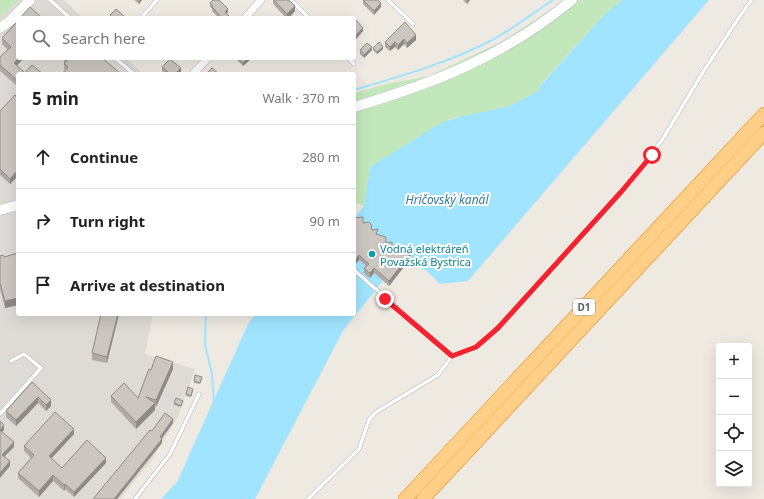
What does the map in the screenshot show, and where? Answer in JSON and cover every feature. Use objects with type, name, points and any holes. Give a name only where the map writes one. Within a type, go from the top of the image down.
[{"type":"highway","name":"D1","points":[[405,499],[764,114]]},
{"type":"highway","name":"D1","points":[[423,499],[764,133]]},
{"type":"main road","points":[[0,28],[12,20],[30,0]]},
{"type":"main road","points":[[356,106],[454,74],[501,50],[551,18],[572,0]]},
{"type":"main road","points":[[0,210],[16,206]]},
{"type":"street","points":[[247,16],[261,0]]},
{"type":"street","points":[[195,72],[206,60]]},
{"type":"lane","points":[[50,0],[68,16]]},
{"type":"lane","points":[[143,16],[157,0]]},
{"type":"lane","points":[[291,0],[307,16]]},
{"type":"lane","points":[[388,0],[413,24]]},
{"type":"lane","points":[[308,499],[359,449],[367,424],[380,408],[438,375],[452,356],[476,347],[486,340],[636,176],[664,137],[703,72],[752,0]]},
{"type":"lane","points":[[117,60],[132,72]]},
{"type":"lane","points":[[350,60],[354,64]]},
{"type":"lane","points":[[356,272],[385,299],[452,356]]},
{"type":"lane","points":[[0,414],[41,368],[24,354],[11,361]]},
{"type":"lane","points":[[135,499],[170,454],[199,394]]},
{"type":"shaded area","points":[[19,0],[64,0],[81,16],[16,16],[16,60],[128,60],[141,72],[16,72],[16,316],[153,316],[145,354],[195,369],[178,417],[151,461],[120,499],[0,499],[0,17]]},
{"type":"green space","points":[[0,0],[19,0],[0,17]]},
{"type":"green space","points":[[565,0],[622,0],[605,14],[539,86],[540,90],[510,106],[451,119],[370,167],[364,206],[356,203],[356,92],[387,84],[429,76],[503,41]]},
{"type":"water","name":"Hričovský kanál","points":[[622,0],[709,0],[468,281],[440,284],[427,271],[408,263],[411,258],[397,253],[356,220],[356,216],[364,206],[370,167],[441,123],[459,117],[510,106],[540,90],[539,87],[605,14]]},
{"type":"water","points":[[359,260],[369,269],[365,273],[370,278],[374,273],[383,281],[356,314],[356,262]]},
{"type":"water","points":[[254,316],[355,316],[344,329],[255,499],[161,499],[177,482],[248,324]]},
{"type":"building","points":[[213,0],[219,0],[228,9],[225,12],[229,16],[220,16],[210,3]]},
{"type":"building","points":[[274,0],[289,0],[295,6],[287,14]]},
{"type":"building","points":[[363,0],[378,0],[381,3],[374,11]]},
{"type":"building","points":[[30,7],[40,16],[22,16]]},
{"type":"building","points":[[116,9],[124,16],[111,16],[110,15]]},
{"type":"building","points":[[356,20],[363,28],[356,35]]},
{"type":"building","points":[[405,22],[416,35],[407,43],[404,39],[398,45],[395,42],[390,47],[385,42]]},
{"type":"building","points":[[16,23],[17,60],[14,63],[24,72],[16,72],[16,79],[0,65],[0,57],[11,47],[2,38]]},
{"type":"building","points":[[379,42],[383,47],[377,52],[373,48]]},
{"type":"building","points":[[367,43],[372,47],[364,55],[360,50]]},
{"type":"building","points":[[66,60],[104,60],[119,72],[64,72],[68,67],[64,63],[67,61]]},
{"type":"building","points":[[169,60],[171,60],[181,68],[177,72],[168,72],[162,67]]},
{"type":"building","points":[[32,65],[41,72],[26,72]]},
{"type":"building","points":[[212,68],[217,72],[208,72]]},
{"type":"building","points":[[15,95],[16,172],[10,179],[0,169],[0,111]]},
{"type":"building","name":"Vodná elektráreň Považská Bystrica","points":[[363,217],[363,223],[369,222],[372,230],[378,229],[376,234],[386,237],[386,243],[392,242],[392,249],[398,248],[403,252],[406,248],[411,253],[389,281],[374,268],[370,273],[368,272],[364,268],[369,264],[359,255],[356,259],[356,218]]},
{"type":"building","points":[[16,254],[16,298],[5,301],[0,283],[0,256],[3,255],[4,257]]},
{"type":"building","points":[[101,316],[117,316],[107,357],[92,353]]},
{"type":"building","points":[[156,356],[173,362],[156,400],[146,397],[155,403],[136,422],[111,396],[124,383],[138,398],[149,369],[151,370]]},
{"type":"building","points":[[195,375],[202,377],[200,383],[194,381]]},
{"type":"building","points":[[32,382],[51,400],[46,405],[38,397],[16,420],[6,411]]},
{"type":"building","points":[[188,387],[193,389],[191,396],[186,394]]},
{"type":"building","points":[[176,398],[183,401],[181,406],[174,403]]},
{"type":"building","points":[[55,412],[74,429],[49,456],[62,468],[87,440],[106,458],[74,492],[53,475],[39,491],[18,473],[34,455],[24,446]]},
{"type":"building","points":[[165,413],[173,419],[160,437],[162,439],[114,499],[93,499],[150,430],[152,431]]},
{"type":"building","points":[[0,421],[4,425],[0,430]]},
{"type":"building","points":[[0,430],[14,442],[2,455],[10,461],[0,473]]},
{"type":"waterway","points":[[356,89],[389,80],[458,56],[508,31],[553,0]]},
{"type":"waterway","points":[[206,316],[205,344],[212,374],[214,404]]},
{"type":"place","name":"Vodná elektráreň Považská Bystrica","points":[[372,254]]},
{"type":"route","points":[[385,299],[452,356],[476,347],[486,340],[498,328],[636,176],[652,155]]}]
